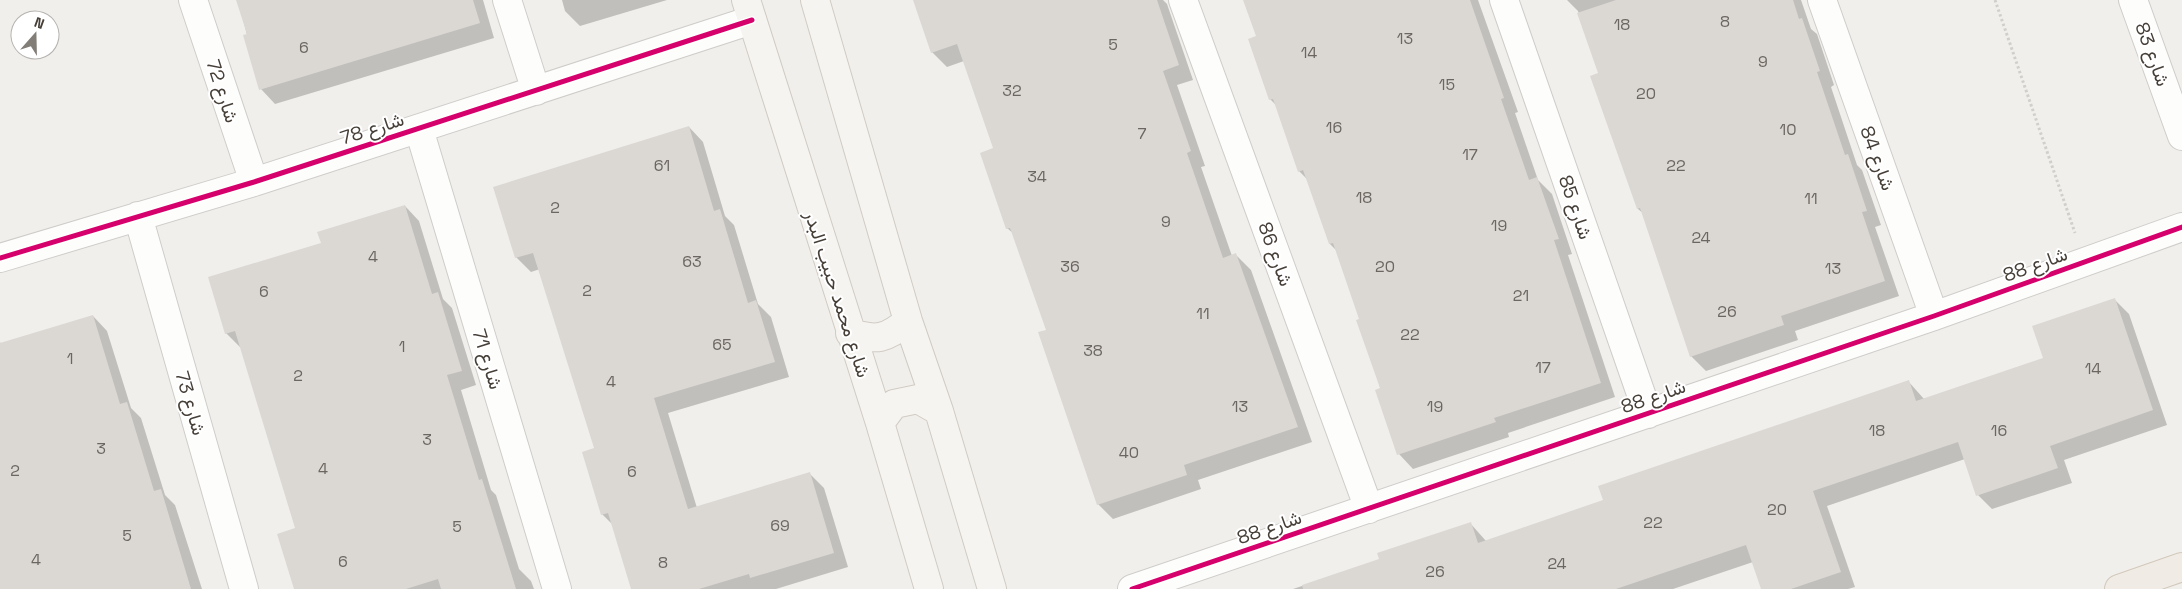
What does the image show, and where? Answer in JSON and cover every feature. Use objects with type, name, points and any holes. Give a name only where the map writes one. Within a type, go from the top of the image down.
[{"type":"main road","points":[[2119,589],[2182,567]]},
{"type":"street","name":"شارع 72","points":[[193,0],[254,182]]},
{"type":"street","points":[[507,0],[536,91]]},
{"type":"street","points":[[815,0],[908,321],[939,411],[992,589]]},
{"type":"street","name":"شارع 86","points":[[1183,0],[1369,509]]},
{"type":"street","name":"شارع 85","points":[[1504,0],[1648,414]]},
{"type":"street","name":"شارع 84","points":[[1822,0],[1934,316]]},
{"type":"street","name":"شارع 83","points":[[2133,0],[2182,136]]},
{"type":"street","name":"شارع 78","points":[[0,258],[254,182],[536,91],[749,10]]},
{"type":"street","name":"شارع محمد حبيب البدر","points":[[749,10],[850,334],[880,423],[929,589]]},
{"type":"street","name":"شارع 71","points":[[419,129],[557,589]]},
{"type":"street","name":"شارع 73","points":[[138,216],[244,589]]},
{"type":"street","name":"شارع 88","points":[[1132,589],[1934,316],[2182,227]]},
{"type":"street","points":[[850,334],[871,339],[892,334],[908,321]]},
{"type":"street","points":[[880,423],[894,404],[918,399],[939,411]]},
{"type":"path","points":[[1994,0],[2085,262]]},
{"type":"building","points":[[236,0],[473,0],[480,23],[259,90],[243,35],[247,34]]},
{"type":"building","points":[[913,0],[1157,0],[1179,65],[1163,71],[1191,151],[1187,153],[1223,258],[1236,253],[1298,427],[1184,465],[1187,475],[1097,505],[1038,332],[1046,330],[1010,228],[1006,229],[980,153],[993,148],[957,44],[931,53]]},
{"type":"building","points":[[1243,0],[1470,0],[1504,98],[1501,99],[1529,180],[1537,177],[1559,239],[1554,240],[1601,383],[1494,418],[1496,422],[1397,455],[1375,390],[1380,388],[1356,320],[1359,319],[1333,243],[1329,244],[1303,170],[1298,172],[1273,99],[1269,100],[1248,39],[1256,36]]},
{"type":"building","points":[[1616,0],[1793,0],[1799,19],[1802,18],[1820,71],[1817,72],[1845,155],[1848,154],[1867,211],[1862,212],[1885,281],[1781,316],[1784,325],[1690,357],[1640,208],[1637,209],[1590,76],[1598,73],[1577,13]]},
{"type":"building","points":[[689,126],[714,211],[720,209],[748,303],[756,300],[775,362],[654,398],[688,509],[810,472],[834,553],[750,578],[749,574],[699,589],[631,589],[608,513],[601,515],[582,452],[594,448],[533,253],[515,258],[493,187]]},
{"type":"building","points":[[405,205],[432,294],[438,292],[462,371],[447,375],[479,480],[482,479],[516,589],[441,589],[438,579],[406,589],[294,589],[277,534],[295,528],[235,331],[225,334],[208,277],[321,243],[317,232]]},
{"type":"building","points":[[2115,298],[2153,410],[2050,446],[2058,468],[1976,496],[1958,442],[1813,491],[1841,572],[1791,589],[1761,589],[1746,545],[1616,589],[1303,589],[1302,585],[1379,559],[1377,553],[1471,522],[1478,543],[1603,500],[1598,486],[1909,380],[1916,401],[2043,358],[2032,326]]},
{"type":"building","points":[[93,315],[120,404],[127,402],[154,491],[161,489],[191,589],[0,589],[0,343]]},
{"type":"cycle path","points":[[0,258],[254,182],[752,20]]},
{"type":"cycle path","points":[[1132,589],[1934,316],[2182,227]]}]
